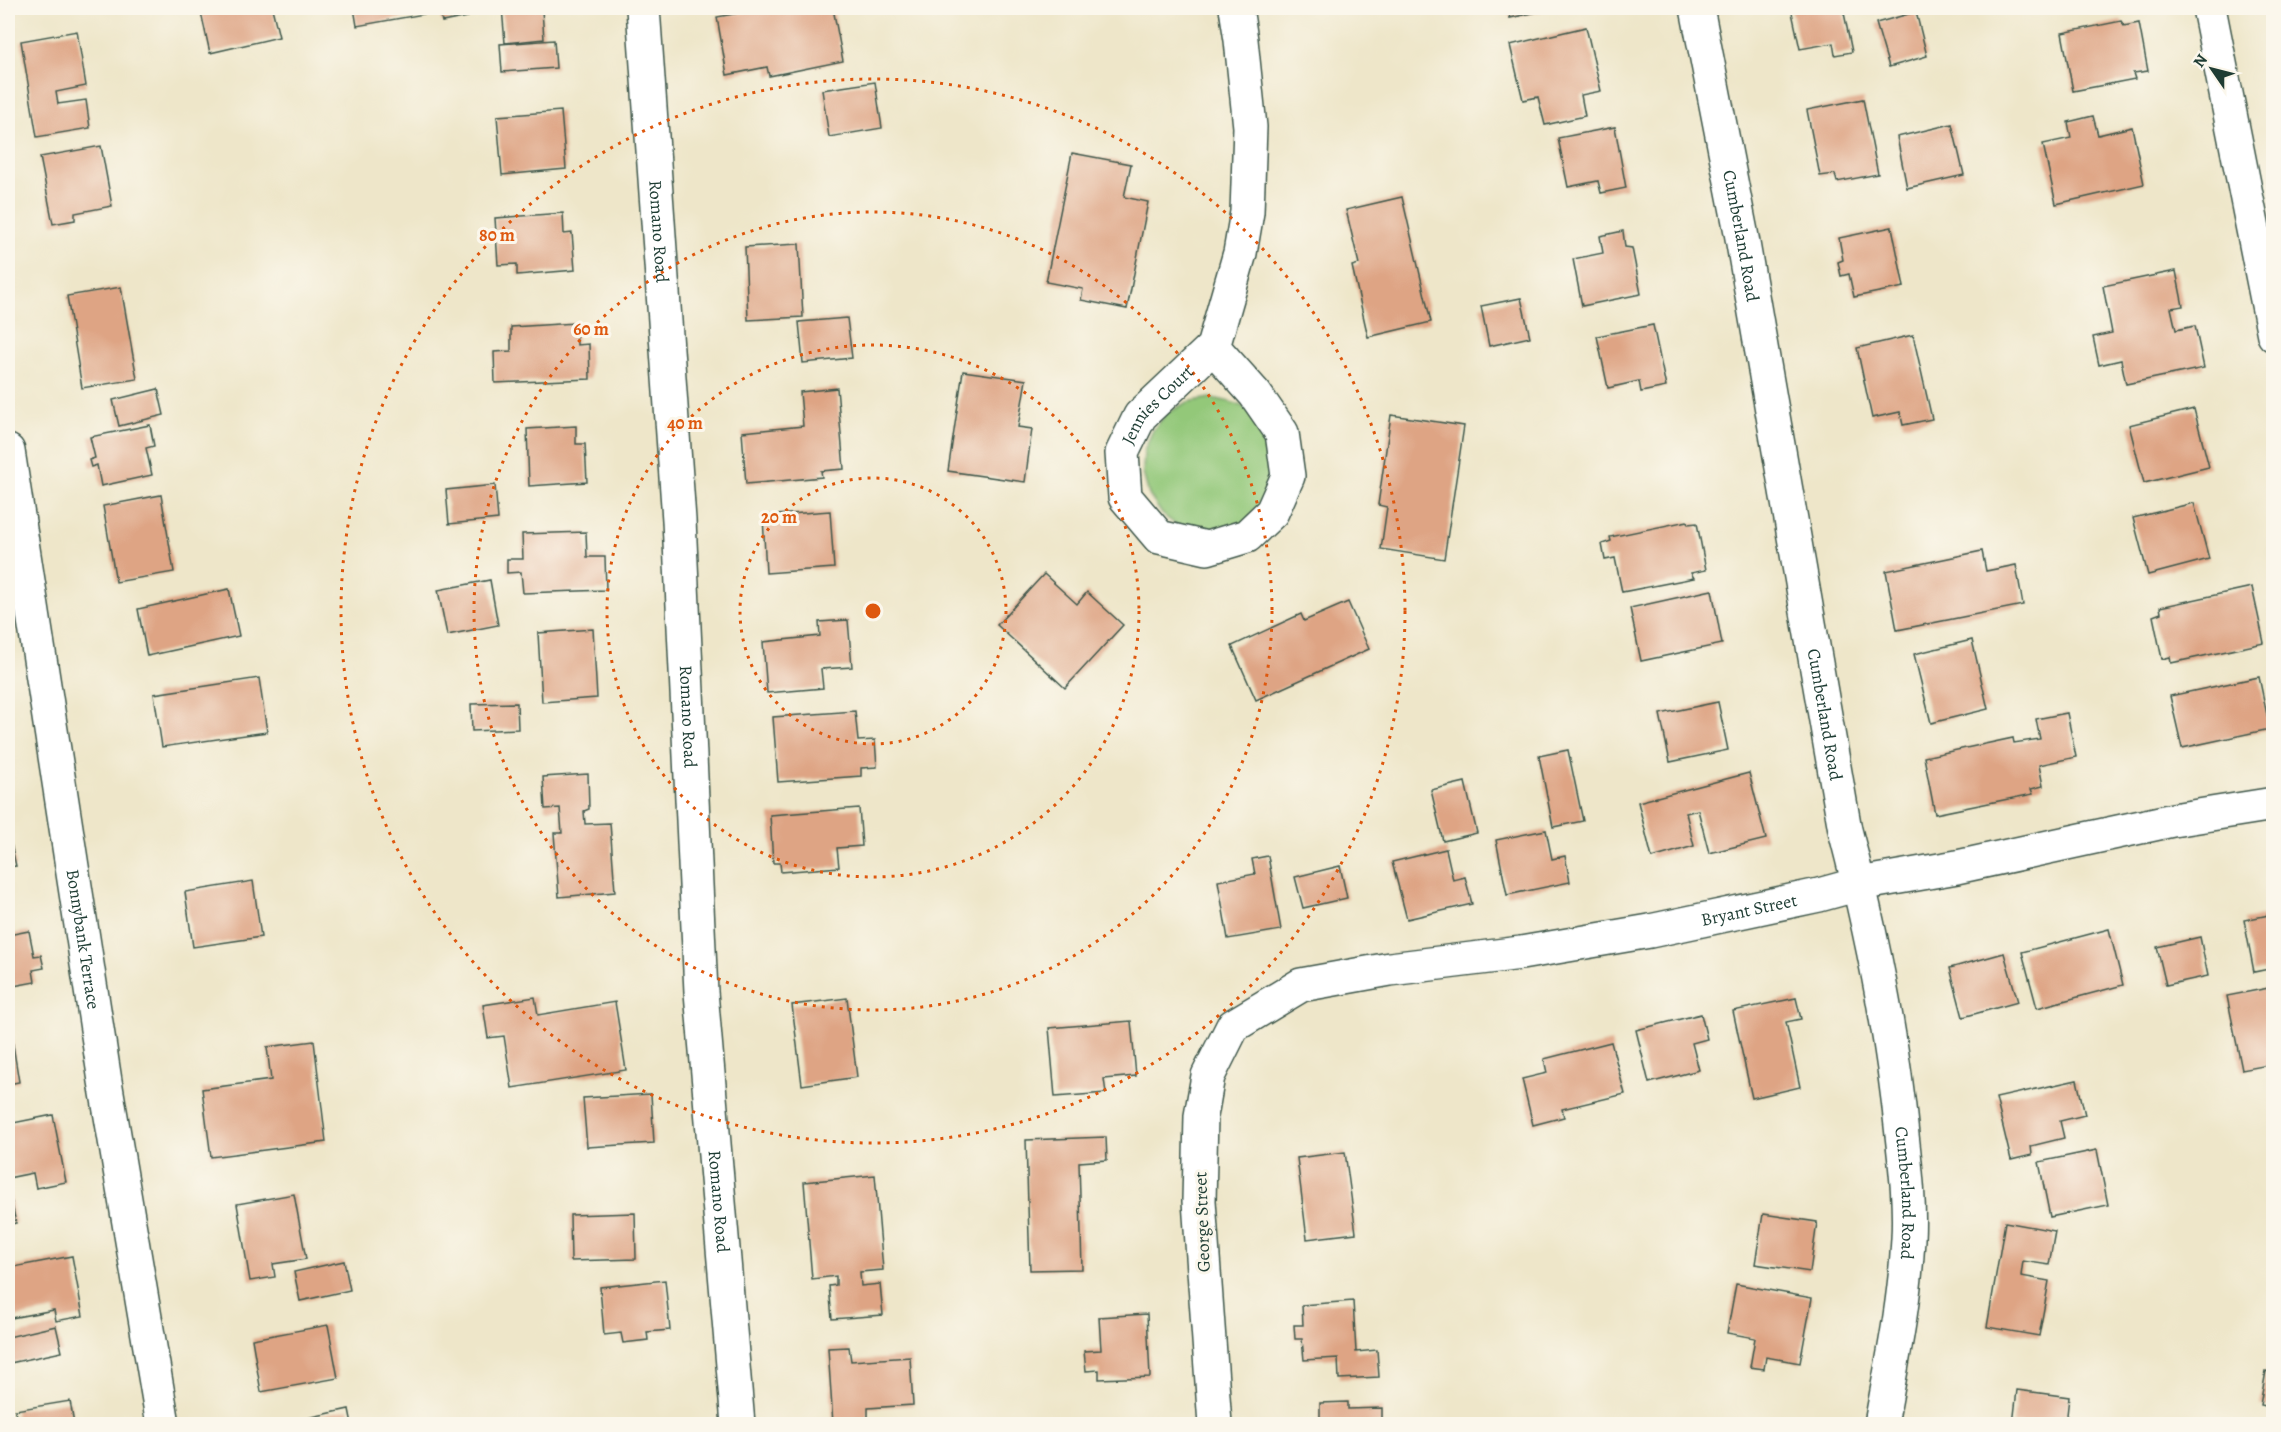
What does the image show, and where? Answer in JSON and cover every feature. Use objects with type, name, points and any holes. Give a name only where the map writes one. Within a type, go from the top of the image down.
[{"type":"street","name":"Romano Road","points":[[643,8],[679,520],[701,992],[738,1425]]},
{"type":"street","points":[[1213,347],[1240,253],[1247,212],[1250,127],[1236,8]]},
{"type":"street","name":"Cumberland Road","points":[[1696,8],[1741,232],[1845,830],[1859,884],[1895,1068],[1908,1198],[1908,1239],[1899,1324],[1881,1425]]},
{"type":"street","points":[[2209,8],[2274,335]]},
{"type":"street","name":"Jennies Court","points":[[1213,347],[1255,394],[1282,433],[1288,476],[1272,512],[1247,536],[1207,548],[1159,537],[1125,497],[1122,453],[1140,416],[1213,347]]},
{"type":"street","name":"Bonnybank Terrace","points":[[8,452],[105,1081],[163,1425]]},
{"type":"street","name":"Bryant Street","points":[[1233,1026],[1301,985],[1390,969],[1521,953],[1650,931],[1819,896],[1859,884],[1957,867],[2173,820],[2274,804]]},
{"type":"street","name":"George Street","points":[[1215,1425],[1199,1200],[1201,1116],[1208,1077],[1233,1026]]},
{"type":"green space","points":[[1210,398],[1242,406],[1255,414],[1266,427],[1273,492],[1244,525],[1200,533],[1179,527],[1162,514],[1149,495],[1143,473],[1144,451],[1153,430],[1167,413],[1188,402]]},
{"type":"building","points":[[200,8],[272,8],[279,37],[210,53]]},
{"type":"building","points":[[354,8],[428,9],[423,10],[424,14],[357,26]]},
{"type":"building","points":[[439,8],[466,8],[468,17],[442,22]]},
{"type":"building","points":[[502,8],[555,8],[542,10],[544,39],[505,43]]},
{"type":"building","points":[[766,8],[833,8],[843,61],[769,76],[767,67],[727,75],[717,17]]},
{"type":"building","points":[[1508,8],[1555,8],[1510,18]]},
{"type":"building","points":[[1791,8],[1843,8],[1852,52],[1835,55],[1833,43],[1800,49]]},
{"type":"building","points":[[1916,12],[1927,56],[1889,67],[1876,23]]},
{"type":"building","points":[[2121,21],[2124,26],[2139,23],[2148,71],[2133,73],[2135,79],[2073,91],[2062,33]]},
{"type":"building","points":[[1586,27],[1601,91],[1581,95],[1585,116],[1545,125],[1538,97],[1523,100],[1510,45]]},
{"type":"building","points":[[77,31],[86,86],[56,92],[58,104],[86,100],[90,128],[37,137],[21,41]]},
{"type":"building","points":[[554,40],[556,68],[502,72],[500,44]]},
{"type":"building","points":[[875,82],[882,128],[829,137],[822,90]]},
{"type":"building","points":[[1863,99],[1878,174],[1837,182],[1835,174],[1820,176],[1807,110]]},
{"type":"building","points":[[561,111],[566,169],[502,175],[497,116]]},
{"type":"building","points":[[2093,116],[2098,135],[2132,127],[2144,184],[2056,204],[2043,144],[2071,138],[2068,122]]},
{"type":"building","points":[[1952,124],[1964,175],[1907,188],[1897,137]]},
{"type":"building","points":[[1615,127],[1626,188],[1601,193],[1598,181],[1568,187],[1558,138]]},
{"type":"building","points":[[101,146],[112,206],[75,213],[75,220],[53,224],[40,157]]},
{"type":"building","points":[[1072,153],[1131,164],[1124,197],[1148,202],[1127,309],[1081,300],[1083,289],[1046,282]]},
{"type":"building","points":[[1402,197],[1431,322],[1368,337],[1352,266],[1359,264],[1346,210]]},
{"type":"building","points":[[563,213],[564,234],[572,233],[575,270],[517,275],[517,264],[498,265],[495,218]]},
{"type":"building","points":[[1892,227],[1904,287],[1854,297],[1849,274],[1841,276],[1838,262],[1843,260],[1839,238]]},
{"type":"building","points":[[1623,231],[1625,247],[1632,248],[1641,294],[1582,306],[1573,259],[1603,253],[1600,236]]},
{"type":"building","points":[[799,244],[803,317],[748,320],[745,247]]},
{"type":"building","points":[[2176,271],[2183,306],[2171,308],[2176,330],[2195,326],[2204,368],[2126,384],[2121,360],[2099,365],[2093,337],[2112,333],[2103,286]]},
{"type":"building","points":[[121,287],[137,379],[82,388],[67,296]]},
{"type":"building","points":[[1521,298],[1530,337],[1489,346],[1481,306]]},
{"type":"building","points":[[847,318],[852,358],[803,363],[799,322]]},
{"type":"building","points":[[576,323],[577,345],[589,344],[590,379],[495,383],[494,352],[511,351],[511,327]]},
{"type":"building","points":[[1653,325],[1666,387],[1641,392],[1639,381],[1608,388],[1597,336]]},
{"type":"building","points":[[1913,335],[1932,419],[1903,425],[1900,412],[1872,418],[1857,348]]},
{"type":"building","points":[[963,371],[1026,380],[1018,427],[1032,429],[1025,482],[948,471]]},
{"type":"building","points":[[837,388],[844,469],[821,471],[822,477],[746,484],[742,432],[803,426],[800,392]]},
{"type":"building","points":[[158,389],[164,415],[119,426],[113,400]]},
{"type":"building","points":[[2194,409],[2209,467],[2144,483],[2129,425]]},
{"type":"building","points":[[1391,415],[1464,426],[1444,559],[1381,549],[1387,507],[1378,505]]},
{"type":"building","points":[[150,425],[154,446],[146,448],[152,475],[101,486],[97,465],[91,467],[89,460],[95,458],[90,437]]},
{"type":"building","points":[[576,426],[576,444],[585,444],[587,482],[529,486],[527,429]]},
{"type":"building","points":[[495,485],[498,519],[449,524],[446,490]]},
{"type":"building","points":[[161,495],[174,572],[116,582],[103,506]]},
{"type":"building","points":[[2194,503],[2209,559],[2148,575],[2133,518]]},
{"type":"building","points":[[830,511],[834,568],[766,573],[763,516]]},
{"type":"building","points":[[1687,521],[1688,524],[1697,523],[1706,570],[1691,573],[1694,578],[1622,592],[1615,558],[1605,560],[1602,544],[1611,541],[1610,537]]},
{"type":"building","points":[[586,532],[587,557],[605,557],[606,590],[523,593],[521,572],[507,573],[507,559],[523,559],[522,534]]},
{"type":"building","points":[[1982,551],[1986,571],[2016,565],[2023,605],[1897,630],[1886,571]]},
{"type":"building","points":[[1044,574],[1077,604],[1087,592],[1123,625],[1065,688],[997,625]]},
{"type":"building","points":[[490,580],[498,625],[447,635],[438,590]]},
{"type":"building","points":[[2252,587],[2264,643],[2171,663],[2170,657],[2162,659],[2153,616],[2161,613],[2160,607]]},
{"type":"building","points":[[229,589],[239,636],[147,656],[138,609]]},
{"type":"building","points":[[1712,590],[1722,644],[1641,661],[1630,608]]},
{"type":"building","points":[[1348,602],[1369,649],[1256,700],[1232,646],[1301,614],[1304,621]]},
{"type":"building","points":[[848,620],[852,667],[821,669],[823,688],[767,693],[763,642],[820,636],[819,622]]},
{"type":"building","points":[[593,629],[597,698],[542,702],[538,633]]},
{"type":"building","points":[[1972,640],[1988,709],[1931,723],[1914,654]]},
{"type":"building","points":[[2259,677],[2270,729],[2182,748],[2170,696]]},
{"type":"building","points":[[259,678],[267,732],[162,747],[154,694]]},
{"type":"building","points":[[1718,702],[1728,750],[1670,762],[1660,714]]},
{"type":"building","points":[[517,703],[518,729],[472,731],[471,704]]},
{"type":"building","points":[[855,711],[858,741],[875,740],[877,767],[861,768],[861,776],[778,782],[773,717]]},
{"type":"building","points":[[2067,713],[2076,757],[2039,765],[2043,786],[2031,789],[2033,794],[1935,814],[1924,757],[2013,738],[2014,743],[2040,739],[2036,719]]},
{"type":"building","points":[[1568,750],[1583,821],[1553,827],[1539,756]]},
{"type":"building","points":[[1749,773],[1766,839],[1709,853],[1698,810],[1686,813],[1694,846],[1652,858],[1638,802]]},
{"type":"building","points":[[588,774],[589,809],[584,811],[585,824],[610,823],[615,892],[559,897],[554,833],[562,833],[560,808],[545,809],[543,777]]},
{"type":"building","points":[[1465,782],[1477,833],[1443,841],[1431,790]]},
{"type":"building","points":[[859,808],[862,846],[837,848],[839,867],[781,872],[780,863],[773,863],[770,815]]},
{"type":"building","points":[[1546,830],[1552,859],[1565,856],[1570,882],[1507,895],[1496,840]]},
{"type":"building","points":[[8,839],[10,839],[16,866],[8,867]]},
{"type":"building","points":[[1446,849],[1453,880],[1465,877],[1472,904],[1407,919],[1392,862]]},
{"type":"building","points":[[1268,856],[1281,930],[1228,939],[1218,881],[1255,874],[1252,859]]},
{"type":"building","points":[[1340,866],[1347,898],[1303,908],[1295,877]]},
{"type":"building","points":[[253,881],[261,937],[193,947],[185,892]]},
{"type":"building","points":[[2274,914],[2274,968],[2254,972],[2244,920]]},
{"type":"building","points":[[2109,929],[2123,985],[2037,1008],[2022,952]]},
{"type":"building","points":[[29,931],[34,956],[41,955],[44,968],[33,970],[35,982],[8,987],[8,935]]},
{"type":"building","points":[[2200,937],[2208,976],[2166,985],[2157,947]]},
{"type":"building","points":[[2004,953],[2018,1002],[1963,1017],[1950,968]]},
{"type":"building","points":[[2274,987],[2274,1064],[2242,1070],[2227,996]]},
{"type":"building","points":[[535,997],[538,1015],[615,1002],[626,1070],[512,1088],[504,1036],[488,1038],[483,1005]]},
{"type":"building","points":[[847,998],[857,1077],[802,1085],[792,1005]]},
{"type":"building","points":[[1796,998],[1801,1019],[1786,1022],[1800,1087],[1752,1098],[1733,1011]]},
{"type":"building","points":[[1701,1014],[1707,1039],[1692,1043],[1699,1070],[1649,1083],[1636,1030]]},
{"type":"building","points":[[1131,1021],[1136,1076],[1104,1079],[1106,1093],[1055,1097],[1049,1028]]},
{"type":"building","points":[[10,1026],[19,1082],[8,1084],[8,1027]]},
{"type":"building","points":[[314,1041],[326,1142],[211,1157],[202,1089],[271,1080],[267,1047]]},
{"type":"building","points":[[1611,1042],[1625,1094],[1562,1109],[1564,1117],[1533,1125],[1522,1079],[1547,1073],[1544,1059]]},
{"type":"building","points":[[2077,1080],[2085,1115],[2060,1121],[2064,1138],[2031,1146],[2032,1155],[2011,1160],[1996,1098]]},
{"type":"building","points":[[651,1094],[654,1143],[587,1147],[583,1098]]},
{"type":"building","points":[[53,1115],[66,1182],[36,1188],[33,1173],[8,1178],[8,1124]]},
{"type":"building","points":[[1106,1137],[1107,1160],[1079,1162],[1082,1269],[1030,1270],[1026,1140]]},
{"type":"building","points":[[2097,1150],[2108,1205],[2050,1217],[2039,1162]]},
{"type":"building","points":[[1345,1152],[1356,1233],[1307,1239],[1297,1158]]},
{"type":"building","points":[[875,1175],[883,1270],[860,1272],[861,1286],[880,1284],[883,1315],[832,1319],[829,1286],[836,1285],[836,1276],[812,1279],[804,1182]]},
{"type":"building","points":[[8,1185],[16,1223],[8,1225]]},
{"type":"building","points":[[294,1194],[306,1259],[273,1264],[275,1277],[250,1281],[237,1204]]},
{"type":"building","points":[[635,1213],[636,1259],[571,1261],[570,1215]]},
{"type":"building","points":[[1763,1214],[1817,1222],[1810,1272],[1755,1264]]},
{"type":"building","points":[[2005,1222],[2055,1231],[2049,1265],[2023,1261],[2021,1276],[2049,1281],[2039,1336],[1987,1327]]},
{"type":"building","points":[[72,1256],[83,1316],[56,1321],[54,1310],[11,1318],[8,1300],[8,1268]]},
{"type":"building","points":[[344,1261],[350,1290],[300,1301],[294,1272]]},
{"type":"building","points":[[665,1280],[670,1330],[647,1332],[648,1340],[623,1343],[621,1333],[604,1335],[600,1287]]},
{"type":"building","points":[[1736,1284],[1812,1298],[1800,1363],[1766,1357],[1764,1369],[1750,1367],[1755,1338],[1727,1333]]},
{"type":"building","points":[[1353,1301],[1356,1352],[1377,1350],[1379,1377],[1339,1379],[1338,1358],[1304,1360],[1302,1339],[1295,1339],[1294,1325],[1303,1325],[1302,1305]]},
{"type":"building","points":[[1147,1314],[1150,1377],[1099,1379],[1099,1370],[1086,1371],[1084,1351],[1101,1350],[1099,1317]]},
{"type":"building","points":[[328,1325],[338,1378],[261,1392],[252,1339]]},
{"type":"building","points":[[56,1326],[62,1352],[10,1363],[8,1337]]},
{"type":"building","points":[[849,1347],[851,1361],[910,1357],[913,1405],[868,1408],[868,1422],[833,1424],[828,1348]]},
{"type":"building","points":[[2266,1371],[2274,1373],[2274,1408],[2260,1405]]},
{"type":"building","points":[[2017,1390],[2069,1397],[2066,1424],[2013,1424]]},
{"type":"building","points":[[70,1401],[74,1424],[17,1424],[15,1410]]},
{"type":"building","points":[[1348,1402],[1348,1409],[1382,1408],[1382,1424],[1320,1424],[1320,1403]]},
{"type":"building","points":[[349,1409],[352,1424],[308,1424],[307,1418]]}]
